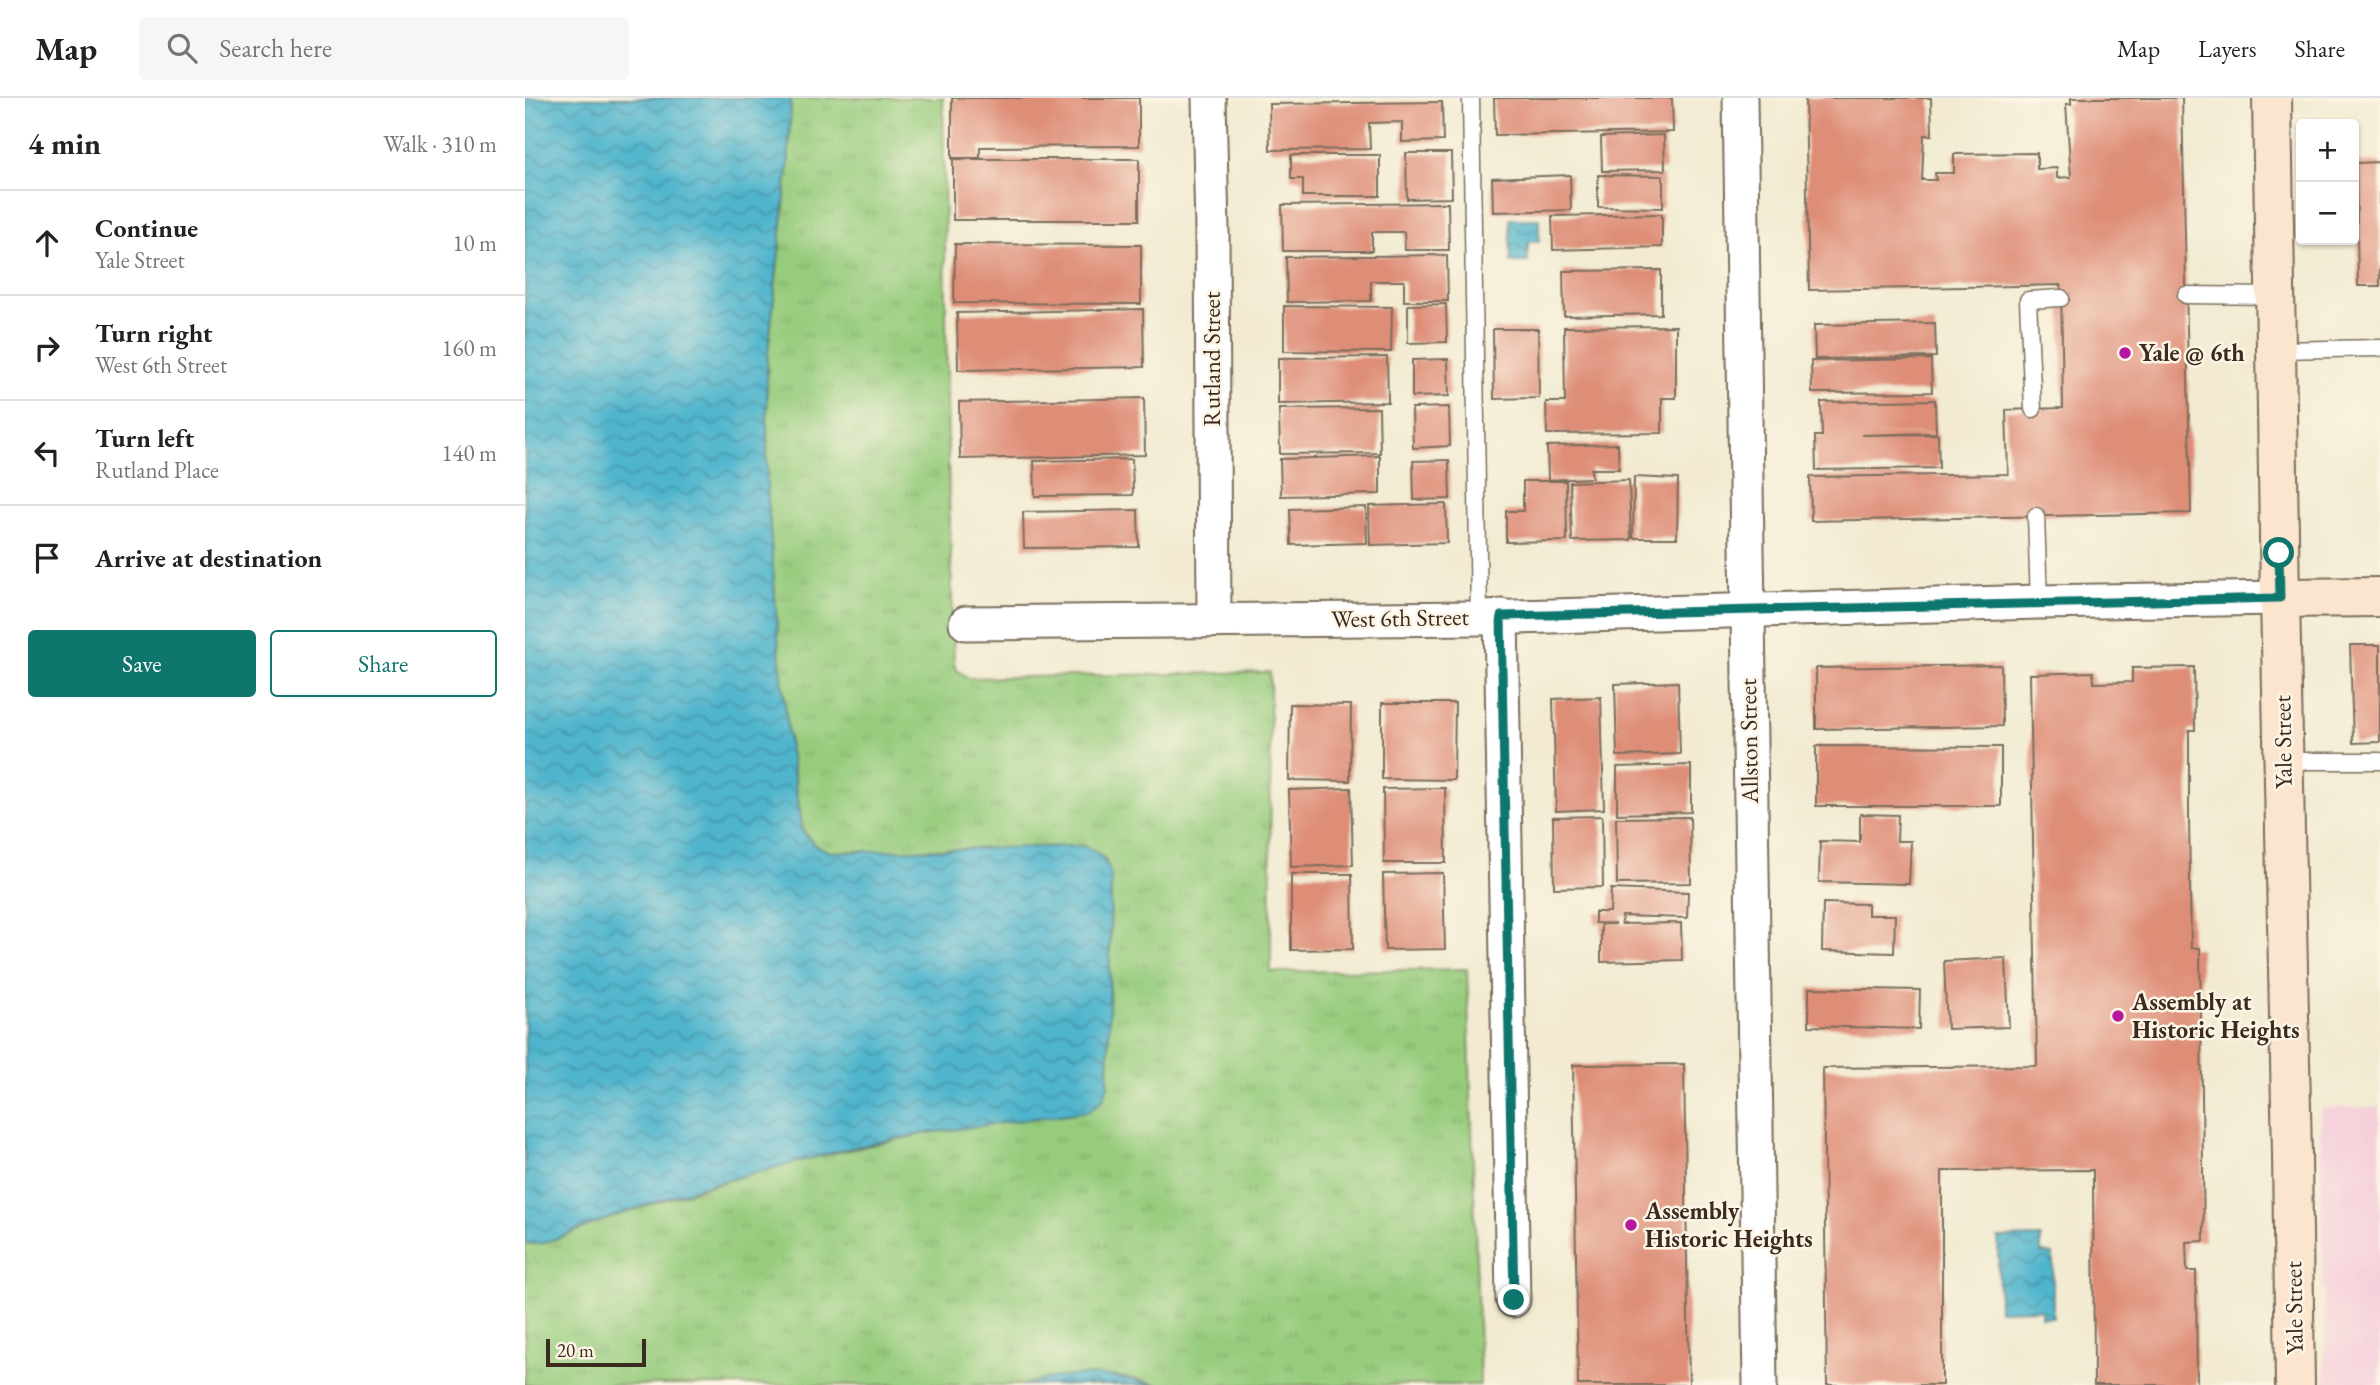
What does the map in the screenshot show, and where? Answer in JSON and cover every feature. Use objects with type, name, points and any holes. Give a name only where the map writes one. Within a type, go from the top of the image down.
[{"type":"main road","name":"Yale Street","points":[[2272,98],[2295,1385]]},
{"type":"main road","name":"West 6th Street","points":[[2280,598],[2380,597]]},
{"type":"street","name":"Rutland Street","points":[[1209,98],[1214,620]]},
{"type":"street","name":"Allston Street","points":[[1740,98],[1760,1385]]},
{"type":"street","name":"West 6th Street","points":[[967,623],[1490,617],[2280,598]]},
{"type":"street","points":[[1490,617],[1514,1300]]},
{"type":"lane","points":[[1471,98],[1490,617]]},
{"type":"lane","points":[[2186,295],[2275,296]]},
{"type":"lane","points":[[2033,409],[2028,299],[2060,298]]},
{"type":"lane","points":[[2276,350],[2380,348]]},
{"type":"lane","points":[[2036,516],[2039,602]]},
{"type":"lane","points":[[2283,761],[2380,761]]},
{"type":"shaded area","points":[[2380,1107],[2380,1385],[2325,1385],[2320,1108]]},
{"type":"green space","points":[[791,98],[943,98],[948,460],[954,663],[957,670],[969,678],[1270,672],[1271,972],[1467,969],[1480,1385],[1159,1385],[1108,1376],[1073,1376],[1022,1385],[525,1385],[525,1244],[544,1243],[626,1212],[775,1166],[927,1133],[1004,1121],[1108,1085],[1111,875],[1105,859],[1083,846],[830,852],[814,845],[803,830],[790,751],[779,651],[767,487],[767,362],[788,168]]},
{"type":"water","points":[[525,98],[791,98],[788,168],[767,362],[767,487],[779,651],[802,830],[814,845],[830,852],[1083,846],[1101,856],[1111,875],[1108,1085],[1103,1099],[1089,1111],[927,1133],[851,1148],[700,1187],[544,1243],[525,1244]]},
{"type":"water","points":[[1510,219],[1539,219],[1539,242],[1528,242],[1528,262],[1511,262]]},
{"type":"water","points":[[2041,1237],[2041,1253],[2053,1254],[2053,1317],[2041,1317],[2041,1309],[1999,1310],[1998,1238]]},
{"type":"water","points":[[1111,1376],[1159,1385],[1022,1385],[1050,1378]]},
{"type":"building","points":[[952,98],[1139,98],[1139,146],[980,147],[980,158],[952,158]]},
{"type":"building","points":[[1494,98],[1672,98],[1673,132],[1495,135]]},
{"type":"building","name":"Yale @ 6th","points":[[1805,98],[1931,98],[1932,135],[1924,135],[1922,180],[1936,180],[1935,173],[1954,173],[1954,154],[2037,153],[2037,169],[2057,168],[2057,178],[2071,177],[2066,104],[2071,104],[2071,98],[2182,98],[2191,513],[1811,521],[1810,477],[2008,474],[2006,410],[2063,408],[2061,285],[1809,290]]},
{"type":"building","points":[[1442,102],[1443,141],[1402,142],[1402,122],[1369,123],[1370,149],[1270,150],[1269,104]]},
{"type":"building","points":[[1664,135],[1665,170],[1602,171],[1601,137]]},
{"type":"building","points":[[1406,153],[1451,153],[1452,198],[1407,199]]},
{"type":"building","points":[[1291,155],[1380,155],[1380,196],[1303,196],[1303,179],[1291,179]]},
{"type":"building","points":[[953,159],[1139,159],[1139,220],[953,220]]},
{"type":"building","points":[[2380,162],[2380,286],[2358,286],[2359,163]]},
{"type":"building","points":[[1570,175],[1571,210],[1493,212],[1492,178]]},
{"type":"building","points":[[1598,175],[1663,176],[1663,208],[1598,207]]},
{"type":"building","points":[[1448,203],[1449,250],[1405,250],[1404,232],[1372,232],[1372,251],[1283,251],[1282,205]]},
{"type":"building","points":[[1662,214],[1662,247],[1553,250],[1552,216]]},
{"type":"building","points":[[955,244],[1141,245],[1141,304],[954,303]]},
{"type":"building","points":[[1447,255],[1448,301],[1404,301],[1404,281],[1371,281],[1371,301],[1287,302],[1286,257]]},
{"type":"building","points":[[1661,270],[1661,314],[1564,316],[1563,271]]},
{"type":"building","points":[[1446,304],[1447,342],[1408,343],[1408,305]]},
{"type":"building","points":[[1284,306],[1392,307],[1391,352],[1284,351]]},
{"type":"building","points":[[1143,309],[1144,367],[958,370],[957,313]]},
{"type":"building","points":[[1935,323],[1936,357],[1815,359],[1814,325]]},
{"type":"building","points":[[1676,326],[1676,398],[1662,398],[1662,433],[1547,434],[1546,402],[1565,402],[1564,327]]},
{"type":"building","points":[[1493,329],[1538,329],[1539,398],[1494,399]]},
{"type":"building","points":[[1387,357],[1388,402],[1278,404],[1278,358]]},
{"type":"building","points":[[1448,359],[1449,396],[1412,397],[1412,360]]},
{"type":"building","points":[[1931,359],[1932,392],[1812,393],[1811,361]]},
{"type":"building","points":[[1144,398],[1145,455],[960,459],[959,402]]},
{"type":"building","points":[[1935,400],[1936,433],[1861,435],[1938,434],[1939,468],[1816,470],[1815,436],[1822,436],[1821,402]]},
{"type":"building","points":[[1449,407],[1450,446],[1413,448],[1412,408]]},
{"type":"building","points":[[1379,408],[1380,453],[1280,454],[1279,409]]},
{"type":"building","points":[[1618,444],[1619,469],[1591,469],[1592,478],[1548,480],[1547,446]]},
{"type":"building","points":[[1380,456],[1380,494],[1281,496],[1280,459]]},
{"type":"building","points":[[1132,459],[1133,495],[1035,496],[1034,461]]},
{"type":"building","points":[[1449,460],[1450,499],[1414,500],[1413,461]]},
{"type":"building","points":[[1634,477],[1678,479],[1677,538],[1633,538]]},
{"type":"building","points":[[1629,480],[1631,540],[1572,541],[1570,482]]},
{"type":"building","points":[[1523,481],[1566,481],[1567,541],[1506,542],[1506,511],[1523,511]]},
{"type":"building","points":[[1446,504],[1447,543],[1370,545],[1369,506]]},
{"type":"building","points":[[1366,507],[1367,543],[1291,545],[1290,509]]},
{"type":"building","points":[[1138,510],[1139,547],[1024,548],[1023,512]]},
{"type":"building","points":[[2350,645],[2380,645],[2380,742],[2353,743]]},
{"type":"building","points":[[2001,665],[2002,726],[1816,729],[1816,668]]},
{"type":"building","name":"Assembly at Historic Heights","points":[[2194,667],[2195,730],[2189,730],[2191,948],[2200,948],[2204,1241],[2186,1242],[2187,1271],[2196,1271],[2197,1385],[2094,1385],[2093,1170],[1942,1171],[1942,1385],[1827,1385],[1823,1068],[2037,1066],[2030,674],[2093,672],[2094,683],[2132,682],[2132,668]]},
{"type":"building","points":[[1678,682],[1680,754],[1617,756],[1615,684]]},
{"type":"building","points":[[1601,697],[1604,809],[1556,811],[1553,699]]},
{"type":"building","points":[[1382,703],[1455,703],[1454,780],[1382,779]]},
{"type":"building","points":[[1290,704],[1351,705],[1350,781],[1289,780]]},
{"type":"building","points":[[1816,746],[2001,747],[2001,806],[1816,806]]},
{"type":"building","points":[[1691,765],[1691,812],[1617,814],[1617,767]]},
{"type":"building","points":[[1351,788],[1353,865],[1291,867],[1289,790]]},
{"type":"building","points":[[1445,788],[1446,863],[1384,863],[1383,789]]},
{"type":"building","points":[[1860,814],[1898,815],[1897,841],[1911,841],[1909,884],[1819,882],[1820,841],[1860,842]]},
{"type":"building","points":[[1602,816],[1603,887],[1554,888],[1553,817]]},
{"type":"building","points":[[1690,817],[1691,883],[1617,884],[1616,818]]},
{"type":"building","points":[[1443,873],[1445,949],[1385,950],[1383,874]]},
{"type":"building","points":[[1291,874],[1352,874],[1353,949],[1291,950]]},
{"type":"building","points":[[1611,889],[1688,892],[1687,918],[1622,916],[1621,924],[1681,923],[1682,960],[1601,962],[1601,924],[1615,924],[1595,923],[1595,912],[1610,912]]},
{"type":"building","points":[[1823,903],[1868,904],[1868,915],[1895,915],[1894,953],[1822,951]]},
{"type":"building","points":[[2006,958],[2009,1027],[1947,1029],[1944,961]]},
{"type":"building","points":[[1809,988],[1920,990],[1919,1029],[1809,1026]]},
{"type":"building","name":"Assembly Historic Heights","points":[[1684,1064],[1689,1385],[1578,1385],[1573,1065]]},
{"type":"place","name":"Yale @ 6th","points":[[2125,353]]},
{"type":"place","name":"Assembly at Historic Heights","points":[[2118,1016]]},
{"type":"place","name":"Assembly Historic Heights","points":[[1631,1225]]},
{"type":"route","points":[[1514,1300],[1501,616],[2280,598],[2279,553]]}]
